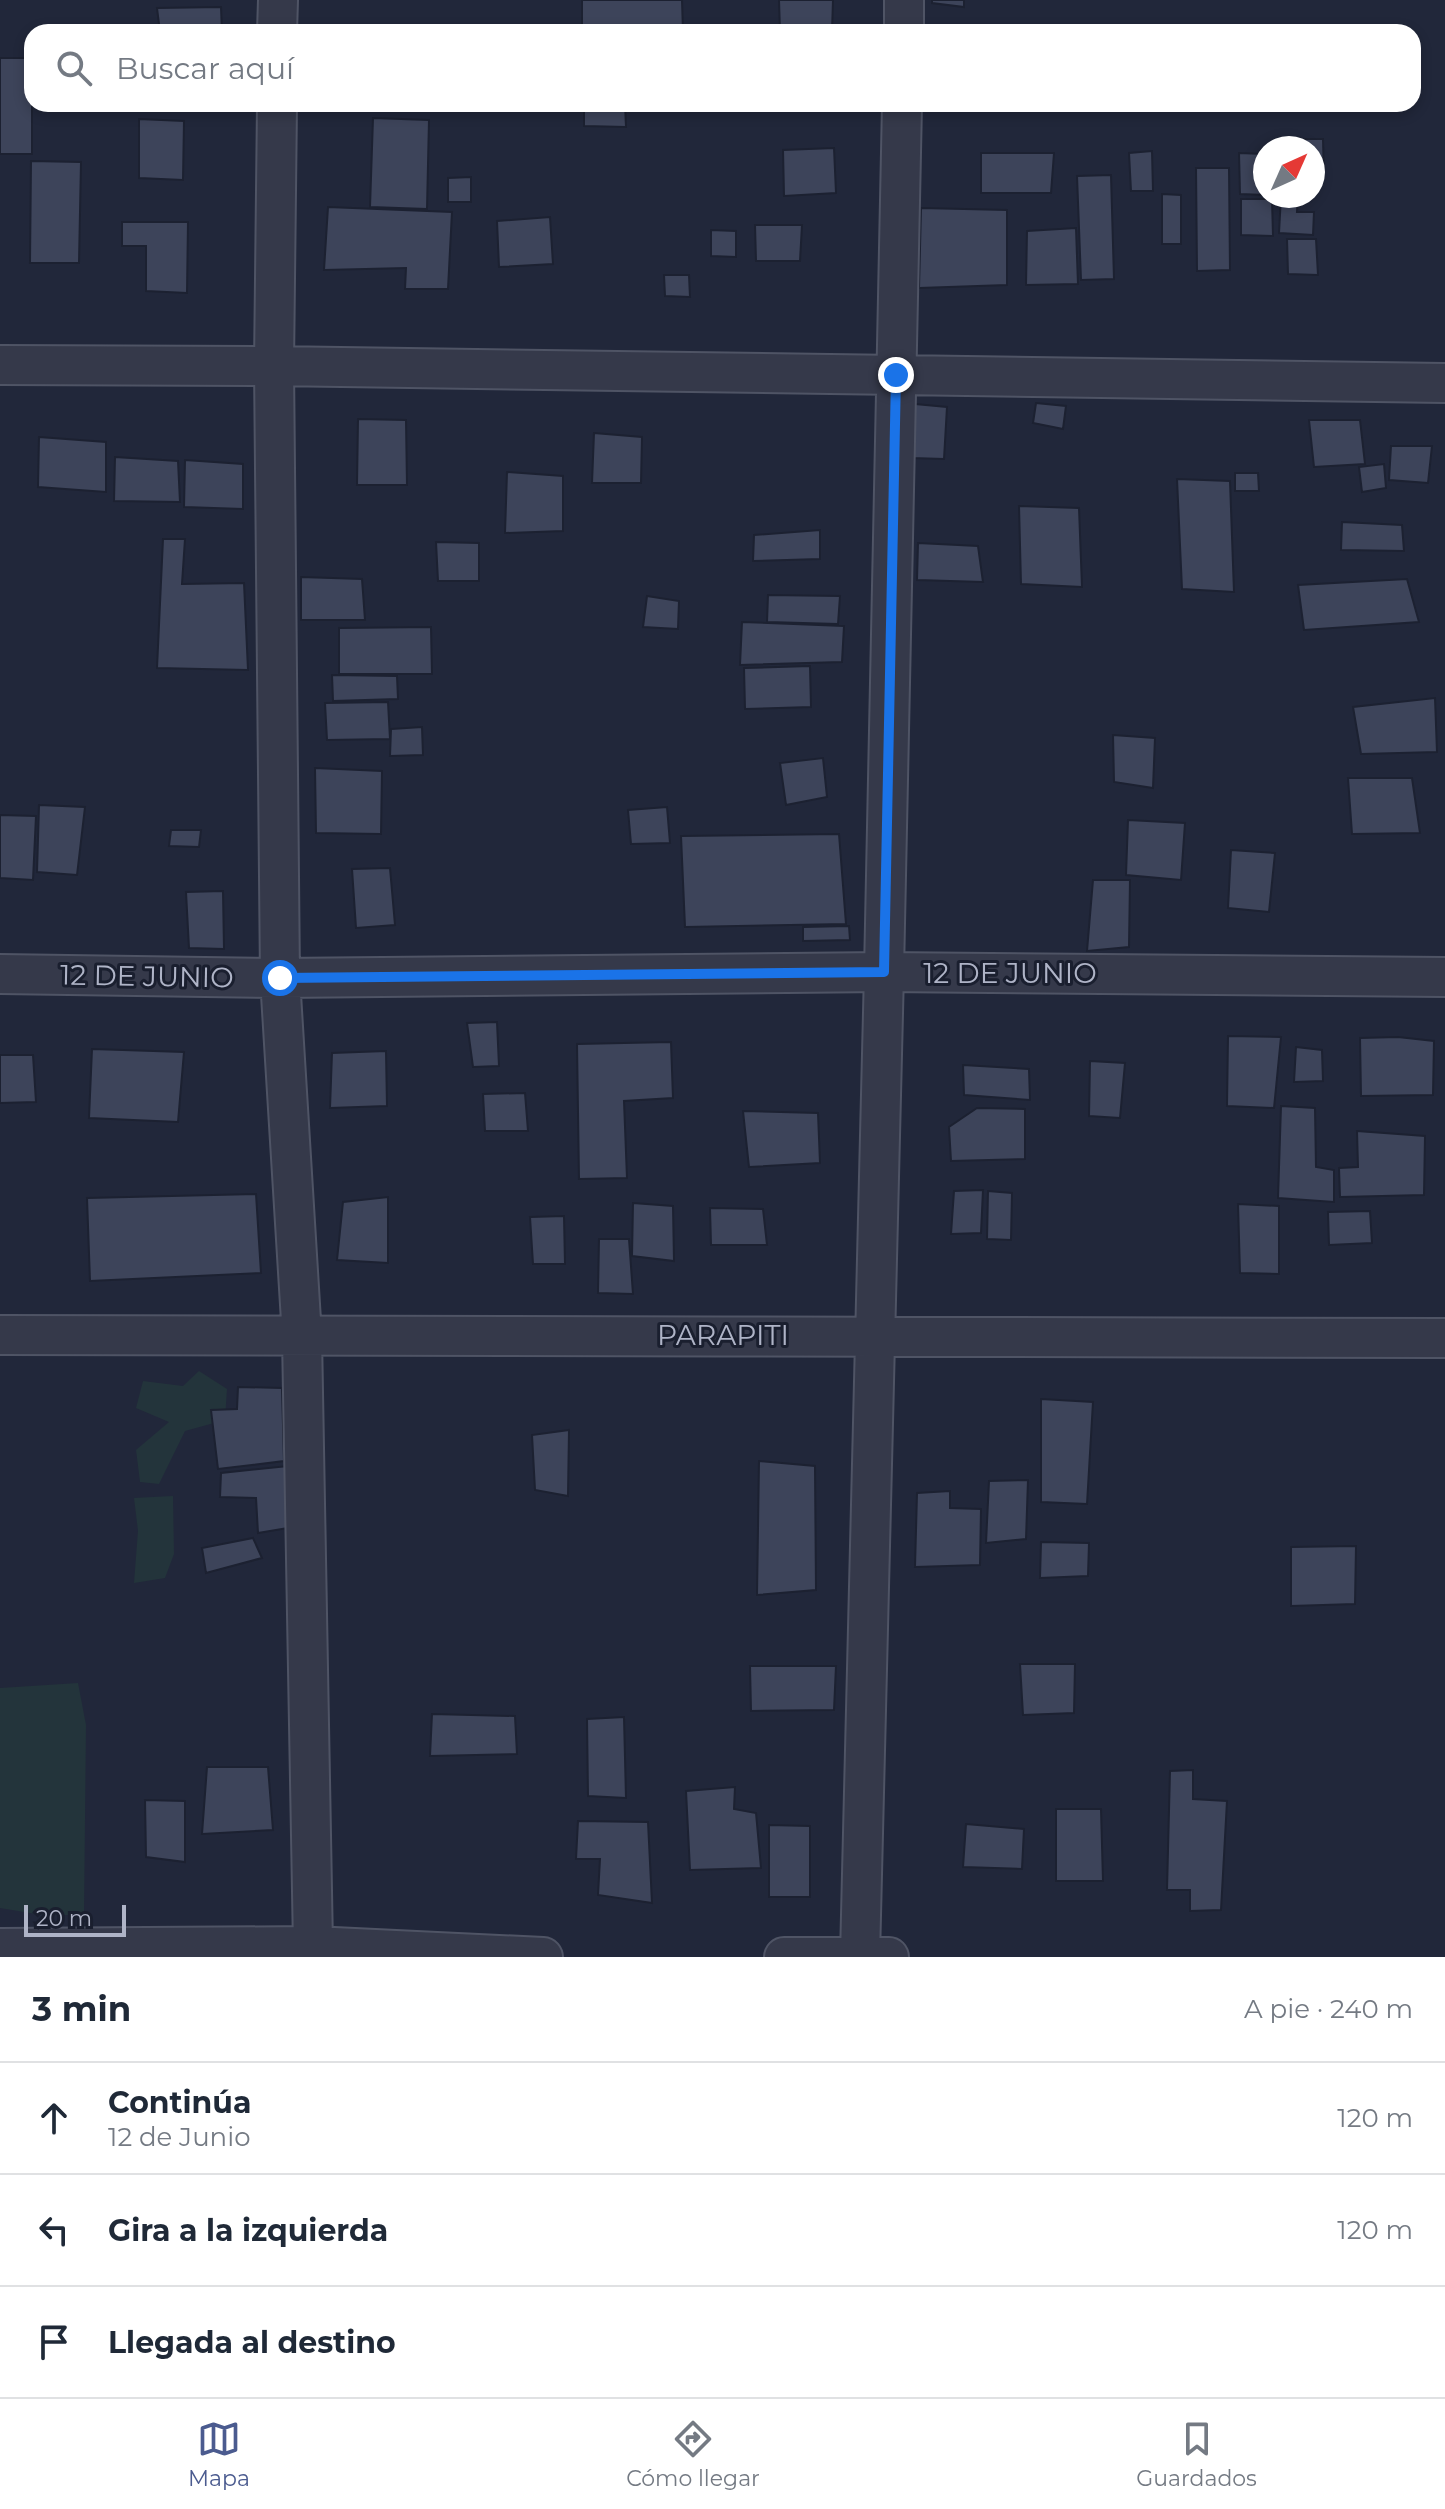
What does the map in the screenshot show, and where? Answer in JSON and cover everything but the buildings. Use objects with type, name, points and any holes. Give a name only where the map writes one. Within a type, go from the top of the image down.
[{"type":"street","points":[[277,24],[278,0]]},
{"type":"street","points":[[904,0],[904,24]]},
{"type":"street","points":[[277,112],[274,366],[280,978],[302,1337],[313,1946]]},
{"type":"street","points":[[784,1957],[875,1956],[874,1335],[902,112]]},
{"type":"street","points":[[0,365],[274,366],[1445,383]]},
{"type":"street","name":"12 DE JUNIO","points":[[0,974],[280,978],[884,972],[1445,977]]},
{"type":"street","name":"PARAPITI","points":[[0,1335],[1445,1338]]},
{"type":"street","points":[[0,1948],[173,1952],[313,1946],[543,1957]]},
{"type":"shaded area","points":[[199,1371],[227,1389],[225,1420],[185,1431],[159,1484],[140,1482],[136,1450],[169,1422],[136,1408],[143,1381],[183,1386]]},
{"type":"shaded area","points":[[173,1496],[174,1554],[165,1578],[134,1583],[138,1531],[134,1498]]},
{"type":"shaded area","points":[[78,1683],[86,1725],[84,1915],[42,1915],[0,1908],[0,1688]]},
{"type":"route","points":[[280,978],[884,972],[896,375]]}]
